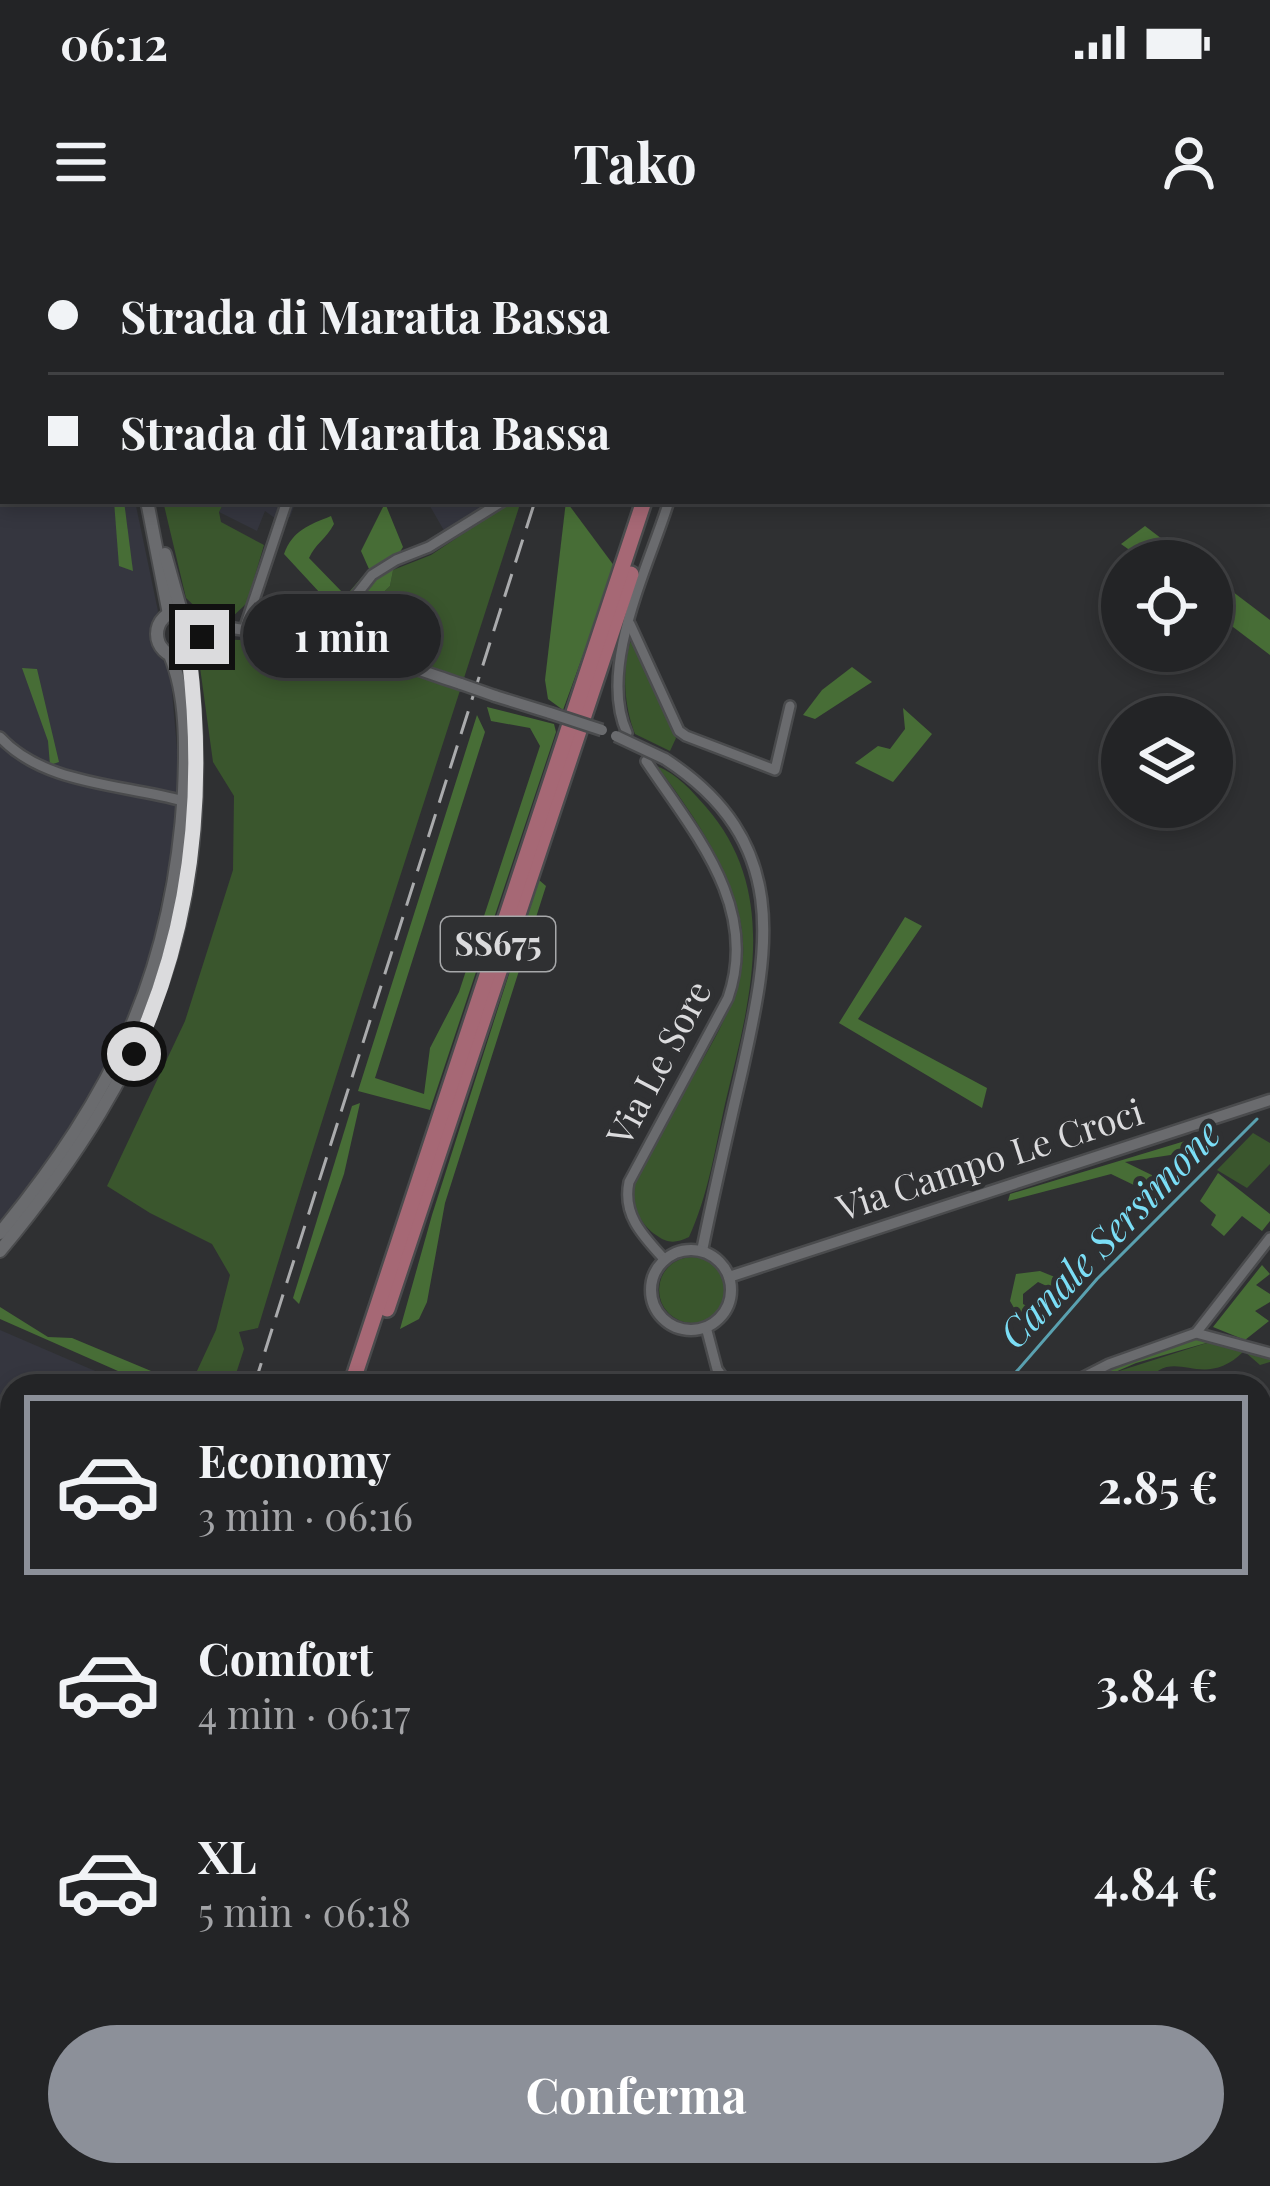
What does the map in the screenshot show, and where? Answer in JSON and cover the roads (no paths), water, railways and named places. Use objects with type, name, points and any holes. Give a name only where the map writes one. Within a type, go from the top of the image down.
[{"type":"highway","name":"SS675","points":[[355,1374],[643,504]]},
{"type":"highway","name":"SS675","points":[[366,1374],[653,504]]},
{"type":"main road","points":[[150,504],[175,612]]},
{"type":"main road","points":[[170,655],[189,655],[201,643],[198,619],[175,612]]},
{"type":"main road","points":[[0,1233],[88,1114],[135,1023],[158,958],[171,904],[183,801],[177,671],[157,631],[175,612]]},
{"type":"main road","points":[[0,1251],[77,1154],[109,1102],[172,962],[196,800],[196,709],[189,655]]},
{"type":"street","points":[[245,627],[286,504]]},
{"type":"street","points":[[321,640],[372,575],[429,548],[498,504]]},
{"type":"street","points":[[621,734],[616,681],[669,504]]},
{"type":"street","points":[[198,619],[219,628]]},
{"type":"street","points":[[630,624],[679,731],[694,740],[775,770],[790,706]]},
{"type":"street","points":[[201,643],[208,632],[245,627],[321,640],[621,734],[665,759],[706,792],[740,836],[754,867],[766,925],[765,966],[702,1251]]},
{"type":"street","points":[[0,737],[16,755],[46,770],[183,801]]},
{"type":"street","name":"Via Le Sore","points":[[646,761],[721,878],[739,939],[728,998],[629,1182],[634,1224],[664,1260]]},
{"type":"street","name":"Via Campo Le Croci","points":[[729,1277],[1270,1100]]},
{"type":"street","points":[[1089,1374],[1196,1333],[1270,1238]]},
{"type":"street","points":[[682,1251],[702,1251],[719,1261],[729,1277],[728,1307],[706,1327],[678,1328],[657,1311],[652,1284],[664,1260],[682,1251]]},
{"type":"street","points":[[706,1327],[721,1374]]},
{"type":"street","points":[[1196,1333],[1270,1353]]},
{"type":"waterway","name":"Canale Sersimone","points":[[1014,1374],[1097,1279],[1257,1119]]},
{"type":"railway","points":[[258,1374],[534,504]]}]
